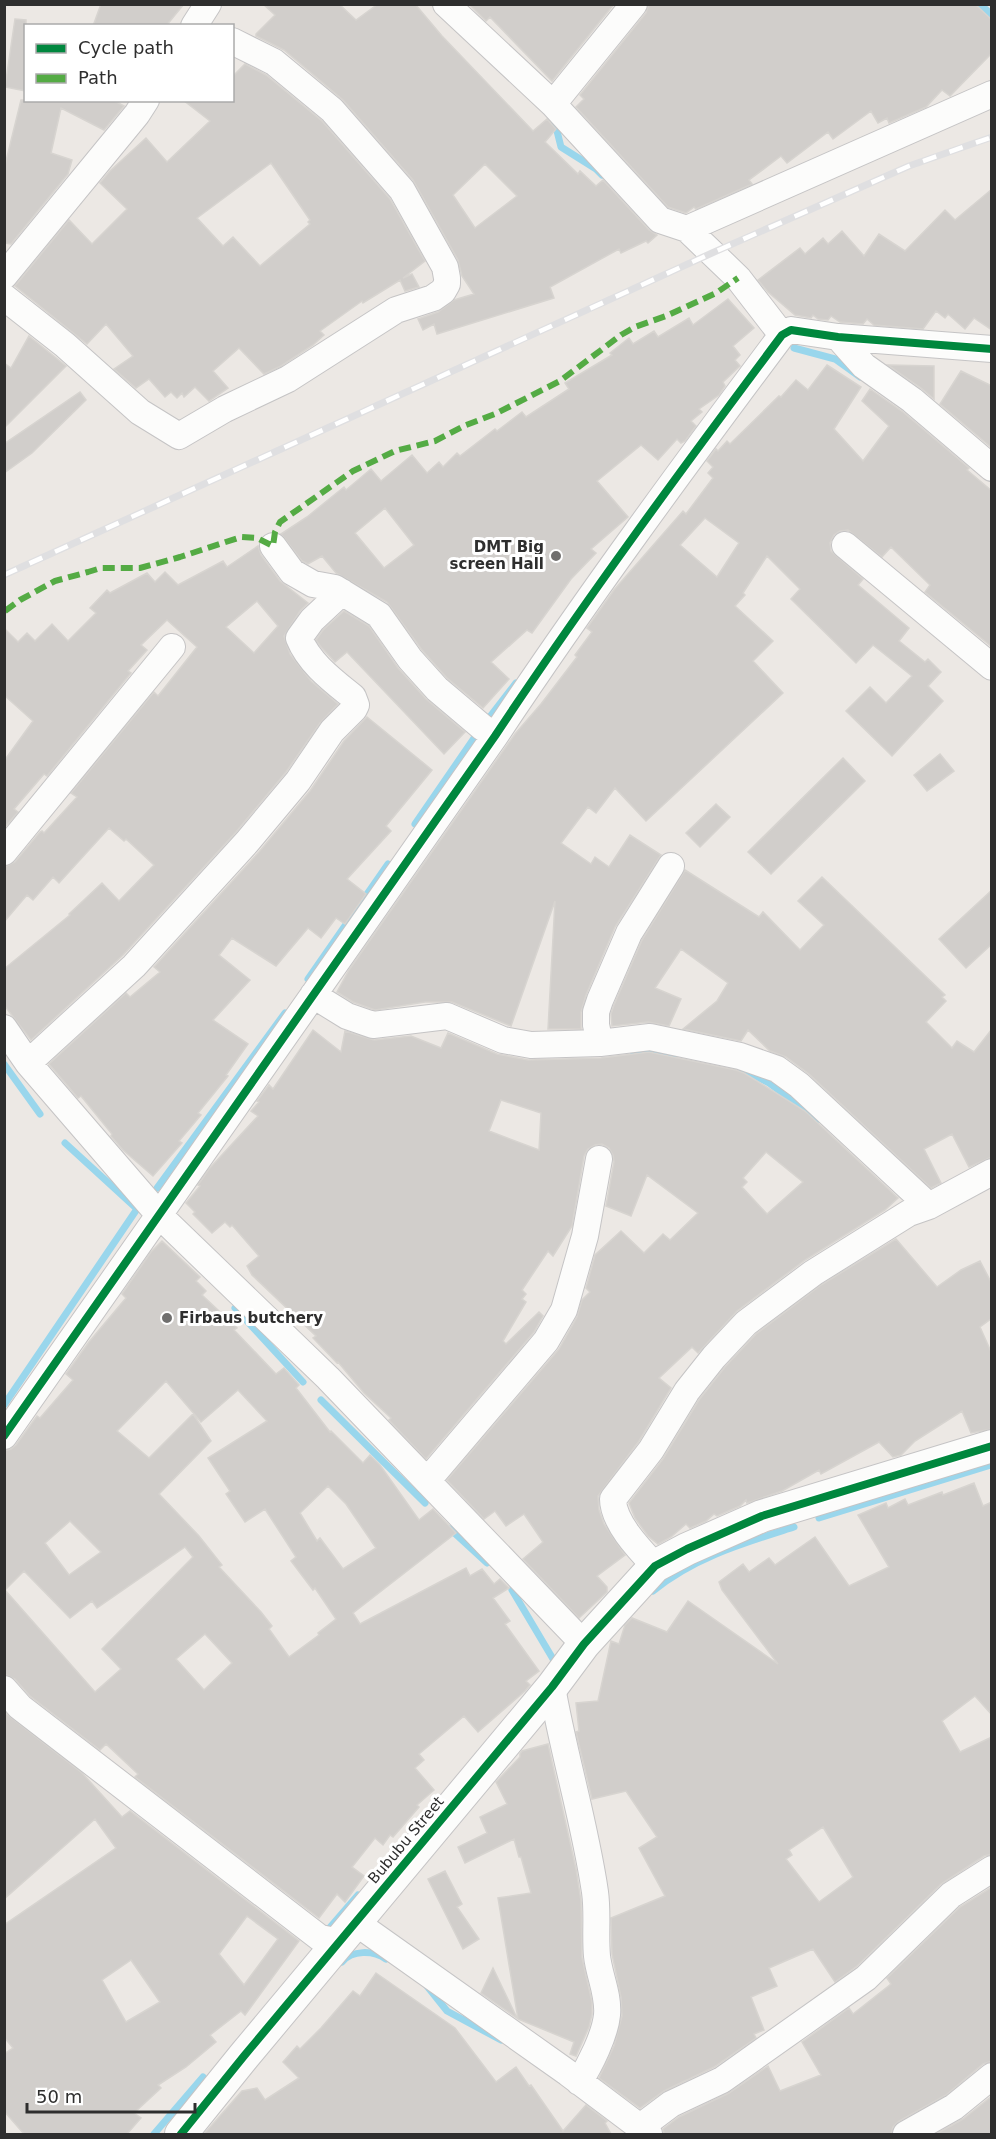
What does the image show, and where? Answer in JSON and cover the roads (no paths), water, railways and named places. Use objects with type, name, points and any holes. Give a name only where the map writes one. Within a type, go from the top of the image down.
[{"type":"street","points":[[195,24],[208,4]]},
{"type":"street","points":[[447,4],[553,104],[660,220],[687,230],[738,278],[782,334]]},
{"type":"street","points":[[553,104],[634,4]]},
{"type":"street","points":[[4,297],[65,345],[140,412],[179,436],[225,409],[288,379],[396,310],[433,298],[443,291],[447,278],[444,267],[402,190],[332,110],[274,62],[234,42]]},
{"type":"street","points":[[687,230],[992,93]]},
{"type":"street","points":[[4,276],[145,102]]},
{"type":"street","points":[[4,1436],[160,1216],[539,670],[782,334],[791,330],[838,337],[992,349]]},
{"type":"street","points":[[838,337],[864,366],[912,400],[992,468]]},
{"type":"street","points":[[845,545],[992,667]]},
{"type":"street","points":[[273,546],[292,572],[314,584],[335,588],[379,615],[410,659],[437,689],[495,736]]},
{"type":"street","points":[[28,1063],[134,966],[248,842],[298,781],[332,731],[354,709],[356,705],[353,697],[311,660],[304,651],[299,638],[312,620],[342,592]]},
{"type":"street","points":[[4,852],[172,647]]},
{"type":"street","points":[[600,1043],[596,1025],[596,1012],[600,1000],[629,933],[671,866]]},
{"type":"street","points":[[313,995],[346,1016],[373,1024],[447,1016],[503,1040],[531,1045],[600,1043],[650,1037],[740,1056],[777,1069],[800,1086],[929,1206]]},
{"type":"street","points":[[4,1028],[28,1063],[160,1216],[328,1378],[584,1644]]},
{"type":"street","points":[[427,1481],[546,1341],[564,1310],[585,1236],[599,1159]]},
{"type":"street","points":[[992,1172],[929,1206],[909,1213],[813,1273],[746,1323],[714,1357],[687,1391],[651,1450],[613,1499],[613,1509],[633,1543],[654,1566],[762,1516],[992,1446]]},
{"type":"street","name":"Bububu Street","points":[[181,2134],[552,1687],[584,1644],[654,1566]]},
{"type":"street","points":[[552,1687],[562,1744],[585,1830],[596,1895],[597,1957],[606,1997],[607,2015],[595,2052],[579,2082]]},
{"type":"street","points":[[4,1689],[20,1707],[320,1938],[347,1932],[579,2082],[644,2131],[671,2104],[722,2080],[866,1978],[951,1895],[992,1869]]},
{"type":"street","points":[[906,2134],[954,2107],[992,2076]]},
{"type":"waterway","points":[[980,4],[992,15]]},
{"type":"waterway","points":[[554,119],[561,147],[602,175]]},
{"type":"waterway","points":[[794,348],[835,359],[860,377]]},
{"type":"waterway","points":[[486,722],[516,683]]},
{"type":"waterway","points":[[415,824],[479,731]]},
{"type":"waterway","points":[[308,979],[388,864]]},
{"type":"waterway","points":[[157,1188],[285,1013]]},
{"type":"waterway","points":[[633,1051],[676,1054]]},
{"type":"waterway","points":[[4,1064],[40,1114]]},
{"type":"waterway","points":[[742,1069],[769,1083],[818,1119]]},
{"type":"waterway","points":[[4,1405],[137,1209],[65,1143]]},
{"type":"waterway","points":[[235,1308],[303,1382]]},
{"type":"waterway","points":[[321,1400],[425,1503]]},
{"type":"waterway","points":[[819,1518],[991,1465]]},
{"type":"waterway","points":[[653,1591],[686,1569],[720,1552],[794,1527]]},
{"type":"waterway","points":[[450,1529],[487,1563]]},
{"type":"waterway","points":[[512,1590],[556,1664]]},
{"type":"waterway","points":[[326,1932],[358,1895]]},
{"type":"waterway","points":[[342,1962],[357,1953],[375,1954],[386,1959]]},
{"type":"waterway","points":[[427,1986],[447,2011],[501,2040]]},
{"type":"waterway","points":[[154,2134],[203,2077]]},
{"type":"railway","points":[[4,575],[712,253],[909,166],[992,137]]},
{"type":"place","name":"DMT Big screen Hall","points":[[556,556]]},
{"type":"place","name":"Firbaus butchery","points":[[167,1318]]}]
